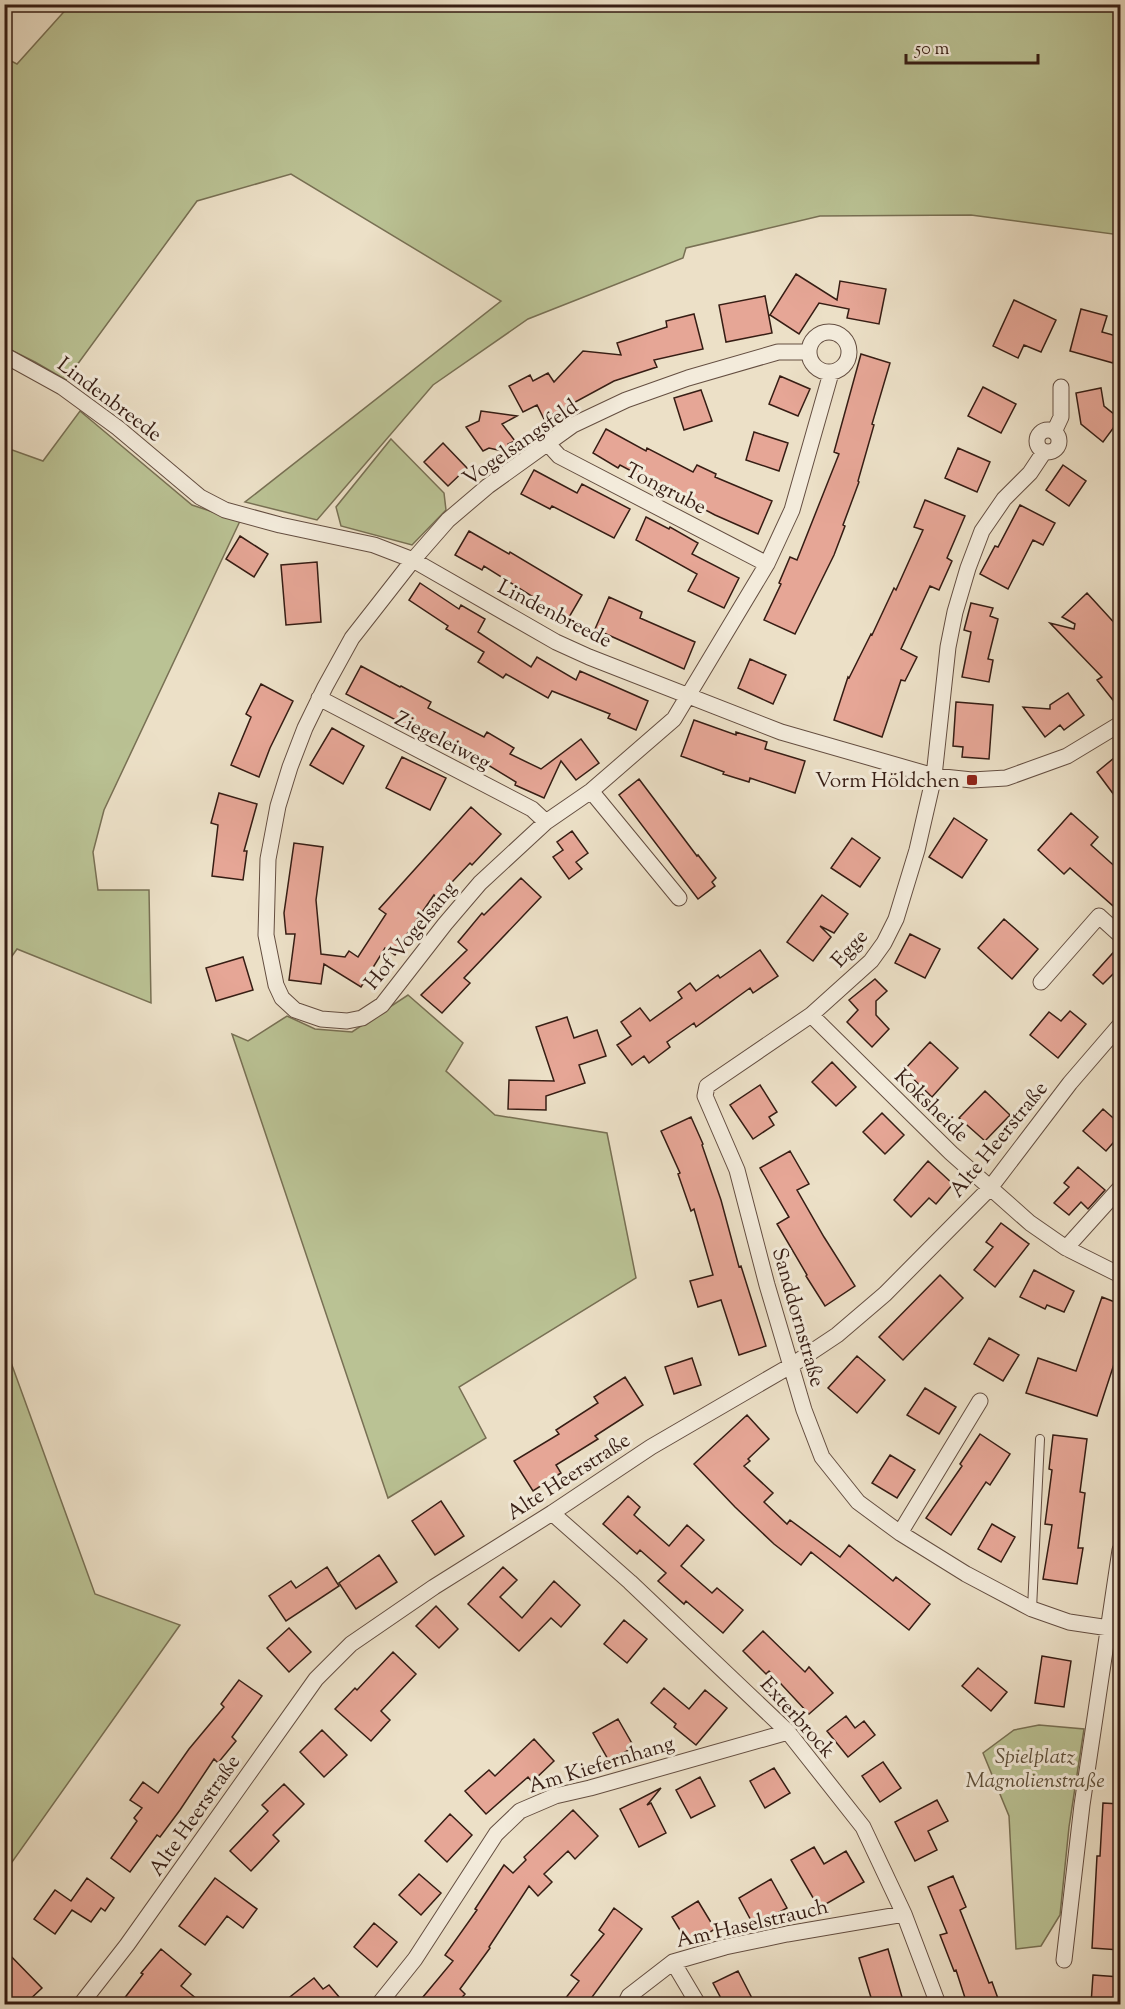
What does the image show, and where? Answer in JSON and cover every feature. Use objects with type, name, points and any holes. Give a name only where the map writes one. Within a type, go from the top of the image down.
[{"type":"street","points":[[831,332],[843,338],[847,343],[849,356],[843,368],[831,372],[818,369],[813,364],[809,352],[810,345],[819,335],[831,332]]},
{"type":"street","name":"Vogelsangsfeld","points":[[413,560],[448,520],[489,486],[549,445],[573,425],[626,400],[688,378],[778,352],[809,352]]},
{"type":"street","name":"Lindenbreede","points":[[4,355],[62,387],[118,428],[200,497],[225,510],[280,525],[374,545],[413,560],[556,642],[781,732],[934,776],[972,780],[1006,778],[1067,756],[1120,724]]},
{"type":"street","points":[[689,696],[768,564],[792,510],[831,372]]},
{"type":"street","points":[[934,776],[948,647],[955,612],[968,568],[982,531],[1004,499],[1030,473],[1044,452],[1037,444],[1038,436],[1043,431],[1054,432],[1061,417],[1061,387]]},
{"type":"street","name":"Tongrube","points":[[549,445],[559,456],[768,564]]},
{"type":"street","name":"Hof Vogelsang","points":[[413,560],[352,638],[319,698],[290,767],[278,806],[268,859],[266,935],[276,985],[282,998],[295,1010],[321,1019],[346,1020],[362,1018],[382,1005],[480,883],[546,822],[591,791],[674,719],[689,696]]},
{"type":"street","name":"Ziegeleiweg","points":[[319,698],[532,809],[546,822]]},
{"type":"street","name":"Egge","points":[[707,1086],[811,1015],[871,962],[896,919],[917,850],[934,776]]},
{"type":"street","points":[[591,791],[679,898]]},
{"type":"street","points":[[1041,982],[1099,916],[1120,936]]},
{"type":"street","name":"Koksheide","points":[[811,1015],[926,1129],[1030,1223],[1066,1248],[1120,1275]]},
{"type":"street","name":"Alte Heerstraße","points":[[81,2004],[127,1945],[316,1679],[351,1644],[434,1587],[693,1420],[792,1365],[837,1335],[885,1294],[990,1188],[1070,1083],[1120,1025]]},
{"type":"street","name":"Sanddornstraße","points":[[707,1086],[705,1096],[737,1170],[767,1285],[804,1410],[822,1457],[858,1502],[900,1533],[966,1574],[1032,1608],[1069,1622],[1109,1628]]},
{"type":"street","points":[[1066,1248],[1120,1188]]},
{"type":"street","points":[[900,1533],[981,1401]]},
{"type":"street","name":"Exterbrock","points":[[552,1513],[638,1589],[788,1732],[863,1827],[904,1914],[938,2004]]},
{"type":"street","points":[[1064,1960],[1082,1805],[1120,1550]]},
{"type":"street","name":"Am Kiefernhang","points":[[383,2003],[415,1959],[496,1834],[520,1811],[555,1796],[788,1732]]},
{"type":"street","name":"Am Haselstrauch","points":[[625,2004],[629,1996],[673,1962],[725,1947],[787,1934],[904,1914]]},
{"type":"street","points":[[673,1962],[698,2004]]},
{"type":"lane","points":[[1032,1608],[1040,1439]]},
{"type":"green space","points":[[70,5],[1120,5],[1120,235],[971,215],[820,216],[686,248],[683,258],[528,319],[433,385],[317,520],[245,502],[501,301],[291,174],[197,201],[66,380],[5,347],[5,58],[17,64]]},
{"type":"green space","points":[[80,411],[192,505],[240,521],[104,810],[93,852],[98,890],[149,890],[151,1003],[17,949],[5,966],[4,447],[43,461]]},
{"type":"green space","points":[[391,439],[444,493],[446,510],[412,545],[341,526],[336,507]]},
{"type":"green space","points":[[408,995],[463,1043],[446,1071],[495,1115],[607,1133],[636,1278],[459,1387],[486,1438],[388,1498],[232,1034],[248,1041],[287,1016],[315,1029],[352,1032]]},
{"type":"green space","points":[[5,1346],[95,1594],[180,1625],[5,1872]]},
{"type":"green space","name":"Spielplatz Magnolienstraße","points":[[1039,1725],[1084,1729],[1069,1827],[1060,1915],[1041,1946],[1016,1949],[1009,1816],[983,1753],[1014,1730]]},
{"type":"building","points":[[796,274],[837,300],[840,281],[886,289],[879,324],[847,318],[849,309],[819,303],[799,334],[770,315]]},
{"type":"building","points":[[765,296],[772,333],[726,342],[719,305]]},
{"type":"building","points":[[1014,300],[1056,320],[1041,352],[1024,345],[1018,358],[993,346]]},
{"type":"building","points":[[1081,309],[1107,316],[1102,332],[1120,337],[1113,363],[1070,351]]},
{"type":"building","points":[[694,314],[703,349],[654,360],[657,367],[614,381],[544,419],[537,405],[523,412],[509,386],[530,375],[533,381],[548,373],[554,382],[583,351],[621,355],[617,343],[667,327],[666,321]]},
{"type":"building","points":[[861,354],[890,363],[872,424],[874,425],[859,482],[843,525],[845,526],[834,555],[795,634],[764,620],[781,584],[779,583],[790,557],[797,560],[839,454],[834,452]]},
{"type":"building","points":[[780,376],[810,389],[798,416],[769,404]]},
{"type":"building","points":[[983,387],[1016,404],[1001,433],[968,416]]},
{"type":"building","points":[[1101,388],[1104,406],[1120,419],[1103,442],[1081,424],[1076,393]]},
{"type":"building","points":[[701,390],[712,421],[684,430],[674,398]]},
{"type":"building","points":[[481,411],[517,416],[502,424],[515,441],[508,444],[507,452],[489,448],[483,451],[466,427],[479,421]]},
{"type":"building","points":[[606,429],[646,451],[647,448],[693,472],[697,465],[716,474],[715,477],[772,501],[758,534],[715,515],[620,465],[618,468],[593,453]]},
{"type":"building","points":[[754,432],[788,443],[779,471],[746,460]]},
{"type":"building","points":[[443,443],[467,468],[448,486],[424,462]]},
{"type":"building","points":[[958,448],[990,462],[977,492],[945,478]]},
{"type":"building","points":[[1063,465],[1086,481],[1069,506],[1046,490]]},
{"type":"building","points":[[534,470],[577,493],[582,484],[630,509],[614,538],[552,506],[550,509],[521,494]]},
{"type":"building","points":[[925,500],[965,516],[947,558],[952,561],[939,590],[930,586],[901,649],[917,657],[905,681],[901,680],[882,737],[834,720],[848,677],[872,635],[894,588],[896,590],[923,530],[914,527]]},
{"type":"building","points":[[1020,505],[1055,523],[1043,545],[1033,540],[1008,589],[980,574],[995,546],[998,547]]},
{"type":"building","points":[[646,517],[698,543],[692,554],[739,578],[724,608],[688,591],[697,574],[636,540]]},
{"type":"building","points":[[469,531],[509,554],[510,552],[582,595],[568,619],[484,566],[482,570],[455,555]]},
{"type":"building","points":[[240,536],[268,554],[254,577],[226,559]]},
{"type":"building","points":[[317,562],[321,622],[286,625],[281,565]]},
{"type":"building","points":[[420,583],[459,609],[461,605],[485,619],[478,632],[531,667],[537,657],[576,680],[580,671],[648,701],[636,730],[608,718],[610,714],[552,691],[548,698],[506,674],[503,678],[478,662],[484,652],[446,629],[448,626],[409,600]]},
{"type":"building","points":[[1087,593],[1120,629],[1120,709],[1097,680],[1102,677],[1050,623],[1074,629],[1075,624],[1062,617]]},
{"type":"building","points":[[609,597],[642,612],[640,618],[695,642],[684,669],[595,629]]},
{"type":"building","points":[[971,603],[993,608],[990,616],[998,619],[988,659],[993,660],[989,682],[962,677],[971,632],[964,630]]},
{"type":"building","points":[[750,659],[786,675],[773,704],[738,688]]},
{"type":"building","points":[[361,666],[431,702],[428,708],[484,737],[487,732],[514,748],[510,754],[541,769],[581,739],[599,763],[576,780],[561,761],[544,798],[515,785],[516,782],[460,748],[457,752],[346,694]]},
{"type":"building","points":[[261,684],[293,701],[270,748],[259,777],[231,765],[251,717],[246,714]]},
{"type":"building","points":[[1068,693],[1084,715],[1064,730],[1060,725],[1045,737],[1023,707],[1050,709],[1050,705]]},
{"type":"building","points":[[956,702],[993,705],[989,759],[962,757],[963,747],[953,746]]},
{"type":"building","points":[[694,720],[736,735],[736,732],[767,742],[765,749],[805,761],[795,793],[750,778],[749,782],[723,774],[724,772],[681,756]]},
{"type":"building","points":[[332,728],[364,746],[343,784],[310,765]]},
{"type":"building","points":[[1120,753],[1120,803],[1097,772]]},
{"type":"building","points":[[402,757],[446,778],[430,810],[386,788]]},
{"type":"building","points":[[639,779],[716,878],[712,882],[715,886],[698,899],[619,795]]},
{"type":"building","points":[[219,793],[257,804],[244,851],[247,851],[243,880],[212,876],[218,825],[211,823]]},
{"type":"building","points":[[471,807],[501,834],[437,898],[434,895],[395,955],[385,948],[361,987],[324,964],[321,984],[289,980],[295,934],[286,934],[284,913],[294,843],[323,847],[316,900],[321,954],[345,957],[349,951],[358,957],[386,914],[379,909]]},
{"type":"building","points":[[1071,813],[1098,837],[1091,845],[1120,871],[1120,912],[1070,868],[1064,874],[1038,850]]},
{"type":"building","points":[[954,818],[987,840],[962,878],[929,857]]},
{"type":"building","points":[[572,831],[588,853],[576,862],[582,869],[569,879],[553,857],[563,850],[557,842]]},
{"type":"building","points":[[852,838],[880,858],[860,887],[831,868]]},
{"type":"building","points":[[521,878],[541,897],[464,978],[470,983],[442,1013],[421,995],[467,950],[458,942],[482,913],[484,915]]},
{"type":"building","points":[[822,895],[848,914],[834,933],[820,926],[831,937],[813,961],[787,942]]},
{"type":"building","points":[[1004,919],[1038,949],[1012,979],[978,948]]},
{"type":"building","points":[[910,934],[940,949],[925,978],[895,963]]},
{"type":"building","points":[[1120,945],[1120,979],[1114,973],[1103,984],[1093,975]]},
{"type":"building","points":[[760,950],[778,976],[753,993],[750,988],[696,1027],[694,1023],[667,1042],[670,1047],[649,1063],[644,1056],[632,1065],[617,1045],[631,1036],[621,1022],[640,1008],[650,1021],[682,998],[678,992],[690,983],[696,991],[718,975],[720,978]]},
{"type":"building","points":[[243,957],[253,990],[216,1001],[206,968]]},
{"type":"building","points":[[875,979],[887,991],[876,1001],[876,1015],[889,1029],[872,1047],[847,1022],[858,1010],[849,1000]]},
{"type":"building","points":[[1070,1011],[1086,1024],[1058,1058],[1030,1035],[1049,1012],[1061,1021]]},
{"type":"building","points":[[567,1017],[574,1038],[597,1030],[606,1056],[579,1065],[585,1083],[546,1096],[546,1110],[508,1109],[509,1080],[554,1081],[536,1027]]},
{"type":"building","points":[[930,1042],[958,1068],[932,1097],[904,1070]]},
{"type":"building","points":[[832,1062],[856,1087],[836,1106],[812,1082]]},
{"type":"building","points":[[760,1085],[777,1112],[769,1117],[774,1125],[753,1139],[730,1105]]},
{"type":"building","points":[[985,1091],[1010,1115],[985,1141],[959,1118]]},
{"type":"building","points":[[1103,1109],[1120,1124],[1120,1135],[1106,1151],[1083,1131]]},
{"type":"building","points":[[882,1113],[904,1135],[885,1154],[863,1132]]},
{"type":"building","points":[[691,1117],[703,1144],[739,1267],[741,1266],[766,1346],[739,1355],[721,1300],[698,1307],[690,1281],[713,1275],[694,1209],[691,1211],[678,1174],[680,1173],[661,1131]]},
{"type":"building","points":[[790,1151],[809,1184],[797,1190],[855,1286],[825,1306],[777,1224],[789,1217],[760,1168]]},
{"type":"building","points":[[928,1161],[953,1184],[936,1204],[929,1198],[911,1217],[894,1200]]},
{"type":"building","points":[[1078,1167],[1105,1190],[1088,1209],[1081,1202],[1069,1215],[1054,1203],[1069,1187],[1064,1183]]},
{"type":"building","points":[[1001,1223],[1029,1244],[995,1287],[974,1270],[993,1247],[986,1242]]},
{"type":"building","points":[[1034,1270],[1074,1291],[1064,1312],[1047,1305],[1045,1309],[1020,1297]]},
{"type":"building","points":[[940,1275],[963,1298],[903,1360],[879,1337]]},
{"type":"building","points":[[1102,1297],[1120,1304],[1120,1360],[1116,1358],[1097,1416],[1026,1393],[1038,1358],[1076,1371]]},
{"type":"building","points":[[989,1338],[1019,1355],[1003,1381],[974,1364]]},
{"type":"building","points":[[857,1356],[885,1380],[857,1413],[828,1388]]},
{"type":"building","points":[[692,1358],[701,1385],[674,1394],[665,1367]]},
{"type":"building","points":[[625,1377],[643,1405],[595,1436],[598,1439],[556,1465],[561,1473],[533,1491],[514,1461],[559,1434],[556,1430],[598,1403],[594,1397]]},
{"type":"building","points":[[925,1388],[956,1407],[939,1434],[907,1415]]},
{"type":"building","points":[[747,1415],[769,1439],[748,1459],[750,1461],[744,1466],[773,1493],[764,1502],[787,1524],[790,1520],[840,1557],[849,1545],[893,1581],[896,1577],[930,1604],[909,1630],[811,1552],[801,1565],[774,1544],[694,1464]]},
{"type":"building","points":[[980,1434],[1010,1454],[990,1485],[986,1482],[951,1535],[926,1518],[962,1466],[960,1464]]},
{"type":"building","points":[[1053,1435],[1087,1439],[1080,1492],[1085,1493],[1078,1548],[1083,1548],[1077,1584],[1043,1579],[1052,1525],[1045,1524],[1052,1470],[1049,1469]]},
{"type":"building","points":[[890,1455],[915,1470],[897,1498],[872,1483]]},
{"type":"building","points":[[628,1496],[640,1507],[634,1515],[669,1546],[687,1525],[704,1540],[681,1566],[712,1593],[717,1588],[743,1610],[723,1633],[686,1601],[684,1604],[658,1581],[666,1573],[640,1550],[637,1554],[603,1524]]},
{"type":"building","points":[[441,1501],[464,1536],[435,1555],[412,1521]]},
{"type":"building","points":[[992,1524],[1015,1537],[1001,1562],[978,1549]]},
{"type":"building","points":[[379,1555],[397,1582],[356,1609],[339,1583]]},
{"type":"building","points":[[327,1567],[339,1586],[286,1621],[269,1596],[291,1581],[296,1588]]},
{"type":"building","points":[[503,1567],[517,1580],[500,1597],[522,1618],[554,1581],[580,1605],[561,1627],[551,1618],[519,1651],[468,1604]]},
{"type":"building","points":[[436,1606],[458,1629],[439,1648],[416,1626]]},
{"type":"building","points":[[624,1620],[647,1639],[627,1663],[604,1644]]},
{"type":"building","points":[[289,1628],[311,1652],[289,1672],[267,1648]]},
{"type":"building","points":[[763,1631],[805,1672],[809,1667],[833,1693],[809,1714],[769,1671],[766,1674],[743,1651]]},
{"type":"building","points":[[393,1652],[416,1674],[381,1711],[390,1720],[371,1741],[335,1709],[355,1688],[357,1690]]},
{"type":"building","points":[[1042,1656],[1071,1661],[1064,1707],[1035,1703]]},
{"type":"building","points":[[978,1668],[1007,1692],[991,1711],[962,1686]]},
{"type":"building","points":[[239,1680],[262,1696],[232,1737],[236,1741],[218,1763],[214,1759],[160,1837],[157,1835],[130,1872],[111,1858],[137,1821],[134,1818],[142,1808],[130,1800],[143,1782],[158,1793],[189,1749],[224,1707],[221,1704]]},
{"type":"building","points":[[664,1688],[689,1709],[705,1690],[727,1708],[696,1745],[674,1727],[676,1724],[651,1703]]},
{"type":"building","points":[[846,1716],[855,1728],[864,1721],[875,1735],[848,1757],[827,1731]]},
{"type":"building","points":[[618,1719],[634,1747],[609,1761],[593,1733]]},
{"type":"building","points":[[322,1730],[347,1755],[324,1777],[300,1752]]},
{"type":"building","points":[[534,1739],[554,1761],[532,1782],[528,1777],[486,1814],[465,1791],[489,1770],[495,1776]]},
{"type":"building","points":[[883,1762],[901,1788],[880,1802],[862,1776]]},
{"type":"building","points":[[774,1768],[790,1793],[765,1808],[750,1781]]},
{"type":"building","points":[[700,1777],[715,1806],[691,1818],[676,1790]]},
{"type":"building","points":[[284,1784],[304,1804],[273,1835],[279,1841],[251,1871],[230,1851],[268,1811],[262,1805]]},
{"type":"building","points":[[661,1788],[647,1805],[651,1803],[666,1833],[639,1847],[620,1809]]},
{"type":"building","points":[[937,1800],[948,1821],[928,1831],[937,1850],[915,1861],[895,1822]]},
{"type":"building","points":[[1103,1803],[1120,1804],[1120,1950],[1092,1948],[1097,1856],[1100,1856]]},
{"type":"building","points":[[573,1810],[598,1836],[575,1859],[568,1851],[544,1874],[552,1882],[538,1896],[529,1886],[490,1948],[460,1989],[465,1994],[456,2004],[432,2004],[423,1997],[453,1961],[445,1955],[477,1910],[475,1909],[504,1865],[513,1873],[526,1860],[524,1857]]},
{"type":"building","points":[[450,1814],[472,1835],[447,1862],[425,1841]]},
{"type":"building","points":[[814,1847],[824,1864],[846,1851],[864,1882],[819,1908],[791,1860]]},
{"type":"building","points":[[419,1874],[441,1893],[421,1915],[399,1895]]},
{"type":"building","points":[[953,1876],[966,1907],[960,1910],[989,1983],[992,1982],[1000,2004],[967,2004],[956,1970],[954,1971],[940,1935],[947,1933],[928,1887]]},
{"type":"building","points":[[87,1878],[114,1898],[105,1911],[101,1908],[91,1922],[72,1910],[55,1934],[34,1919],[55,1890],[71,1901]]},
{"type":"building","points":[[215,1878],[257,1909],[243,1928],[227,1916],[205,1945],[179,1926]]},
{"type":"building","points":[[771,1879],[787,1908],[754,1926],[739,1898]]},
{"type":"building","points":[[698,1901],[715,1929],[689,1945],[672,1917]]},
{"type":"building","points":[[614,1908],[642,1929],[587,2004],[561,2004],[579,1981],[571,1975],[604,1934],[599,1930]]},
{"type":"building","points":[[374,1923],[397,1942],[377,1967],[354,1947]]},
{"type":"building","points":[[4,1949],[42,1988],[25,2004],[19,2004],[4,1990]]},
{"type":"building","points":[[161,1949],[191,1974],[181,1986],[203,2004],[120,2004]]},
{"type":"building","points":[[888,1949],[904,2004],[873,2004],[859,1958]]},
{"type":"building","points":[[738,1971],[755,2004],[724,2004],[713,1983]]},
{"type":"building","points":[[1093,1975],[1120,1977],[1120,2004],[1091,2004]]},
{"type":"building","points":[[314,1978],[323,1989],[329,1985],[345,2004],[281,2004]]},
{"type":"place","name":"Vorm Höldchen","points":[[972,780]]}]
